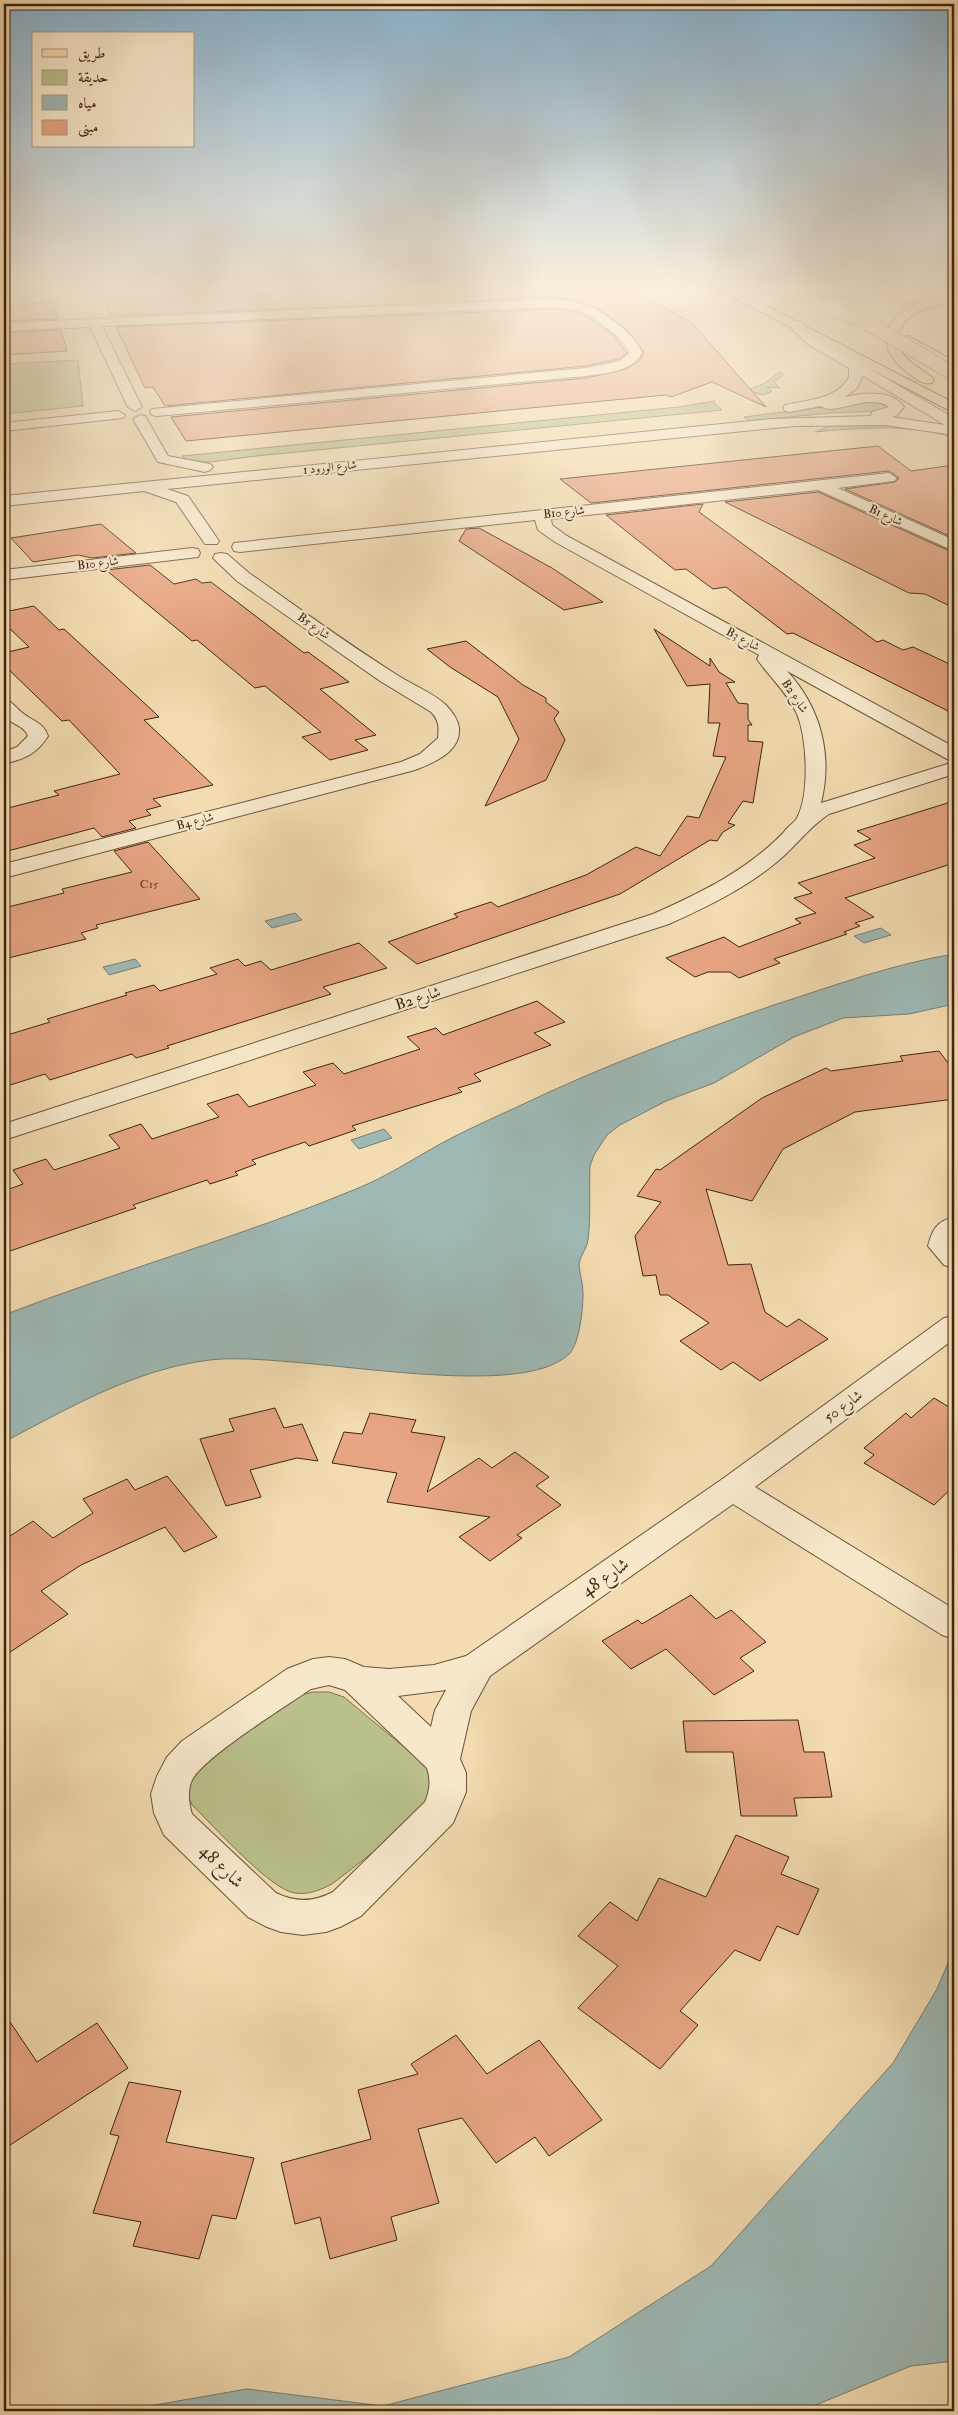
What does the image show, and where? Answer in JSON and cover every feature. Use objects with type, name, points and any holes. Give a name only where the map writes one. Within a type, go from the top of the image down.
[{"type":"main road","points":[[937,400],[954,409]]},
{"type":"street","points":[[131,400],[157,462],[205,473]]},
{"type":"street","points":[[4,427],[118,415],[122,410],[154,416],[157,412],[289,400]]},
{"type":"street","name":"شارع الورود 1","points":[[771,417],[826,400]]},
{"type":"street","points":[[771,417],[865,400]]},
{"type":"street","points":[[771,417],[808,418],[883,414],[891,413],[897,407],[888,401],[876,400]]},
{"type":"street","points":[[913,400],[954,424]]},
{"type":"street","name":"شارع الورود 1","points":[[4,489],[205,473],[771,417],[866,418],[954,431]]},
{"type":"street","points":[[182,499],[186,492],[205,473]]},
{"type":"street","name":"شارع الورود 1","points":[[4,501],[140,486],[205,473]]},
{"type":"street","name":"B10 شارع","points":[[240,547],[889,478]]},
{"type":"street","name":"B1 شارع","points":[[818,485],[954,546]]},
{"type":"street","points":[[140,486],[182,499],[211,541]]},
{"type":"street","name":"B3 شارع","points":[[542,515],[544,527],[551,534],[954,755]]},
{"type":"street","points":[[211,541],[230,542],[240,547],[241,550],[237,554],[221,558],[202,558],[192,552],[196,546],[211,541]]},
{"type":"street","name":"B10 شارع","points":[[4,575],[192,552]]},
{"type":"street","name":"B5 شارع","points":[[221,558],[244,578],[408,691]]},
{"type":"street","name":"B2 شارع","points":[[750,644],[774,666],[794,692],[809,718],[817,746],[813,797],[806,819]]},
{"type":"street","name":"B4 شارع","points":[[4,871],[386,771],[427,758],[440,749],[448,739],[450,728],[446,717],[438,708],[408,691]]},
{"type":"street","points":[[4,749],[16,738],[19,731],[11,712]]},
{"type":"street","points":[[4,758],[25,751],[34,744],[38,736],[36,729],[11,712]]},
{"type":"street","name":"B2 شارع","points":[[4,1132],[661,918],[694,904],[751,872],[773,854],[806,819],[839,803],[954,768]]},
{"type":"street","points":[[954,1225],[946,1231],[942,1246],[954,1259]]},
{"type":"street","name":"شارع 50","points":[[732,1488],[954,1325]]},
{"type":"street","points":[[732,1488],[954,1626]]},
{"type":"street","name":"شارع 48","points":[[358,1680],[442,1759],[448,1772],[450,1785],[447,1798],[440,1812],[347,1904],[326,1914],[303,1918],[281,1915],[262,1905],[177,1824],[170,1810],[170,1794],[174,1779],[182,1764],[195,1751],[298,1679],[313,1673],[329,1671],[345,1674],[358,1680],[382,1684],[432,1681],[456,1675],[478,1666],[732,1488]]},
{"type":"street","name":"شارع 48","points":[[442,1759],[453,1710],[478,1666]]},
{"type":"green space","points":[[4,400],[82,400],[83,406],[4,414]]},
{"type":"green space","points":[[880,400],[891,408],[882,411],[829,413],[750,421],[744,417]]},
{"type":"green space","points":[[715,401],[714,403],[722,410],[211,462],[190,462],[182,456],[679,407]]},
{"type":"green space","points":[[883,423],[930,428],[954,434],[954,438],[937,433],[903,428],[867,428],[815,432],[835,424]]},
{"type":"green space","points":[[313,1692],[329,1692],[344,1697],[433,1771],[425,1812],[332,1884],[314,1892],[295,1893],[271,1881],[192,1805],[188,1792],[188,1783],[202,1765],[297,1696]]},
{"type":"water","points":[[295,913],[302,920],[272,928],[265,921]]},
{"type":"water","points":[[881,928],[891,935],[864,943],[854,936]]},
{"type":"water","points":[[954,954],[954,1004],[909,1014],[843,1018],[794,1037],[714,1083],[666,1101],[620,1125],[607,1135],[594,1155],[590,1166],[588,1240],[579,1266],[583,1293],[576,1342],[569,1354],[542,1368],[502,1375],[454,1376],[293,1362],[246,1359],[210,1360],[155,1372],[129,1381],[78,1403],[4,1442],[4,1315],[269,1223],[356,1189],[478,1125],[579,1079],[677,1039],[865,976],[909,963]]},
{"type":"water","points":[[135,959],[141,966],[109,975],[103,967]]},
{"type":"water","points":[[384,1129],[392,1138],[359,1149],[351,1140]]},
{"type":"water","points":[[954,1949],[954,2361],[911,2366],[801,2411],[120,2411],[247,2389],[383,2406],[569,2357],[711,2266],[893,2063],[937,1989]]},
{"type":"building","points":[[161,400],[231,400],[165,406]]},
{"type":"building","points":[[355,400],[617,400],[186,441],[171,417]]},
{"type":"building","points":[[750,400],[760,400],[766,407]]},
{"type":"building","points":[[878,446],[911,471],[954,465],[954,538],[845,489],[895,482],[899,478],[889,471],[591,503],[560,479]]},
{"type":"building","points":[[818,492],[954,553],[954,608],[925,594],[909,593],[725,502]]},
{"type":"building","points":[[703,504],[699,512],[877,642],[883,640],[903,650],[913,647],[954,666],[954,714],[793,633],[787,634],[726,587],[713,589],[686,569],[675,570],[606,515]]},
{"type":"building","points":[[101,524],[136,553],[92,558],[78,555],[33,562],[11,538]]},
{"type":"building","points":[[479,528],[552,568],[603,602],[564,610],[459,541],[466,529]]},
{"type":"building","points":[[150,565],[174,584],[196,579],[202,583],[211,582],[304,653],[308,652],[349,682],[320,689],[376,735],[355,740],[368,750],[330,760],[302,737],[321,732],[265,686],[255,688],[197,640],[192,641],[106,570]]},
{"type":"building","points":[[34,606],[59,630],[64,629],[159,717],[144,720],[213,785],[153,799],[161,806],[146,810],[151,815],[129,821],[136,828],[102,837],[94,828],[4,852],[4,809],[59,795],[54,791],[120,774],[69,720],[62,721],[4,665],[4,653],[29,647],[4,623],[4,612]]},
{"type":"building","points":[[654,629],[710,666],[710,658],[719,672],[735,682],[726,683],[738,703],[748,704],[748,719],[752,725],[748,725],[748,741],[763,742],[753,803],[743,801],[728,823],[735,825],[723,832],[717,841],[710,840],[620,894],[417,964],[388,942],[458,917],[454,914],[491,902],[498,907],[586,875],[636,847],[660,856],[687,816],[699,818],[726,757],[713,756],[720,723],[708,723],[710,684],[687,686]]},
{"type":"building","points":[[466,641],[523,685],[546,698],[546,702],[559,712],[554,719],[565,740],[546,780],[485,806],[519,739],[498,697],[450,667],[427,649]]},
{"type":"building","points":[[954,801],[954,863],[845,898],[874,917],[855,923],[860,926],[844,932],[847,934],[774,959],[780,963],[739,978],[730,972],[708,972],[695,977],[666,958],[724,937],[739,947],[801,923],[795,919],[816,913],[794,898],[812,893],[798,883],[875,858],[854,845],[871,839],[857,831]]},
{"type":"building","points":[[148,842],[200,899],[96,925],[98,928],[81,933],[86,939],[4,959],[4,908],[64,893],[62,889],[132,872],[114,851]]},
{"type":"building","points":[[359,943],[387,968],[323,987],[331,994],[167,1046],[169,1048],[136,1058],[132,1054],[50,1080],[45,1074],[4,1087],[4,1036],[50,1022],[47,1019],[127,995],[125,993],[154,985],[160,991],[217,974],[210,968],[238,959],[245,966],[261,961],[271,970]]},
{"type":"building","points":[[537,1001],[565,1022],[534,1033],[551,1045],[474,1074],[481,1081],[458,1088],[462,1092],[352,1126],[356,1130],[309,1146],[305,1142],[252,1160],[256,1164],[235,1172],[238,1175],[210,1184],[207,1180],[133,1205],[136,1208],[4,1253],[4,1191],[23,1184],[13,1170],[46,1159],[54,1170],[120,1148],[109,1135],[141,1124],[152,1139],[219,1117],[207,1104],[238,1094],[249,1107],[316,1085],[303,1072],[333,1063],[344,1074],[420,1049],[407,1037],[436,1028],[443,1035]]},
{"type":"building","points":[[939,1051],[954,1071],[954,1099],[855,1112],[783,1149],[752,1201],[706,1189],[728,1265],[751,1264],[765,1312],[787,1327],[799,1319],[828,1339],[760,1381],[733,1362],[721,1370],[680,1341],[709,1323],[668,1295],[660,1295],[656,1275],[643,1276],[635,1236],[661,1202],[637,1196],[656,1169],[660,1170],[762,1098],[826,1068],[831,1071],[903,1061],[900,1056]]},
{"type":"building","points":[[934,1398],[954,1410],[954,1486],[934,1505],[864,1463],[874,1455],[864,1448],[906,1413],[911,1418]]},
{"type":"building","points":[[275,1408],[284,1428],[302,1424],[318,1461],[297,1458],[250,1470],[261,1497],[226,1506],[200,1439],[234,1431],[229,1419]]},
{"type":"building","points":[[370,1413],[416,1420],[411,1432],[445,1437],[427,1492],[479,1458],[492,1468],[515,1452],[549,1477],[536,1486],[561,1505],[517,1535],[522,1538],[490,1561],[459,1537],[490,1517],[387,1502],[397,1473],[332,1463],[344,1432],[362,1434]]},
{"type":"building","points":[[167,1476],[217,1537],[184,1552],[165,1527],[81,1565],[41,1591],[68,1614],[4,1656],[4,1540],[33,1521],[53,1538],[93,1513],[83,1499],[127,1479],[135,1490]]},
{"type":"building","points":[[691,1595],[716,1619],[731,1610],[766,1642],[740,1658],[754,1671],[714,1695],[666,1649],[631,1669],[602,1641],[638,1620],[642,1624]]},
{"type":"building","points":[[798,1720],[804,1752],[824,1752],[832,1797],[794,1798],[797,1816],[741,1816],[733,1752],[686,1752],[683,1721]]},
{"type":"building","points":[[736,1835],[789,1857],[781,1874],[819,1889],[798,1935],[777,1926],[760,1961],[735,1950],[680,2011],[698,2025],[660,2069],[578,2008],[618,1966],[578,1936],[610,1902],[637,1921],[659,1878],[706,1897]]},
{"type":"building","points":[[4,2013],[37,2062],[97,2023],[128,2068],[4,2149]]},
{"type":"building","points":[[456,2035],[487,2074],[539,2040],[602,2120],[549,2156],[535,2137],[496,2163],[462,2118],[418,2129],[439,2203],[391,2217],[397,2240],[330,2259],[320,2217],[295,2224],[281,2163],[371,2139],[358,2090],[418,2074],[411,2064]]},
{"type":"building","points":[[129,2082],[181,2091],[166,2142],[254,2158],[236,2219],[212,2215],[199,2259],[133,2246],[141,2222],[93,2213],[119,2136],[110,2134]]}]
